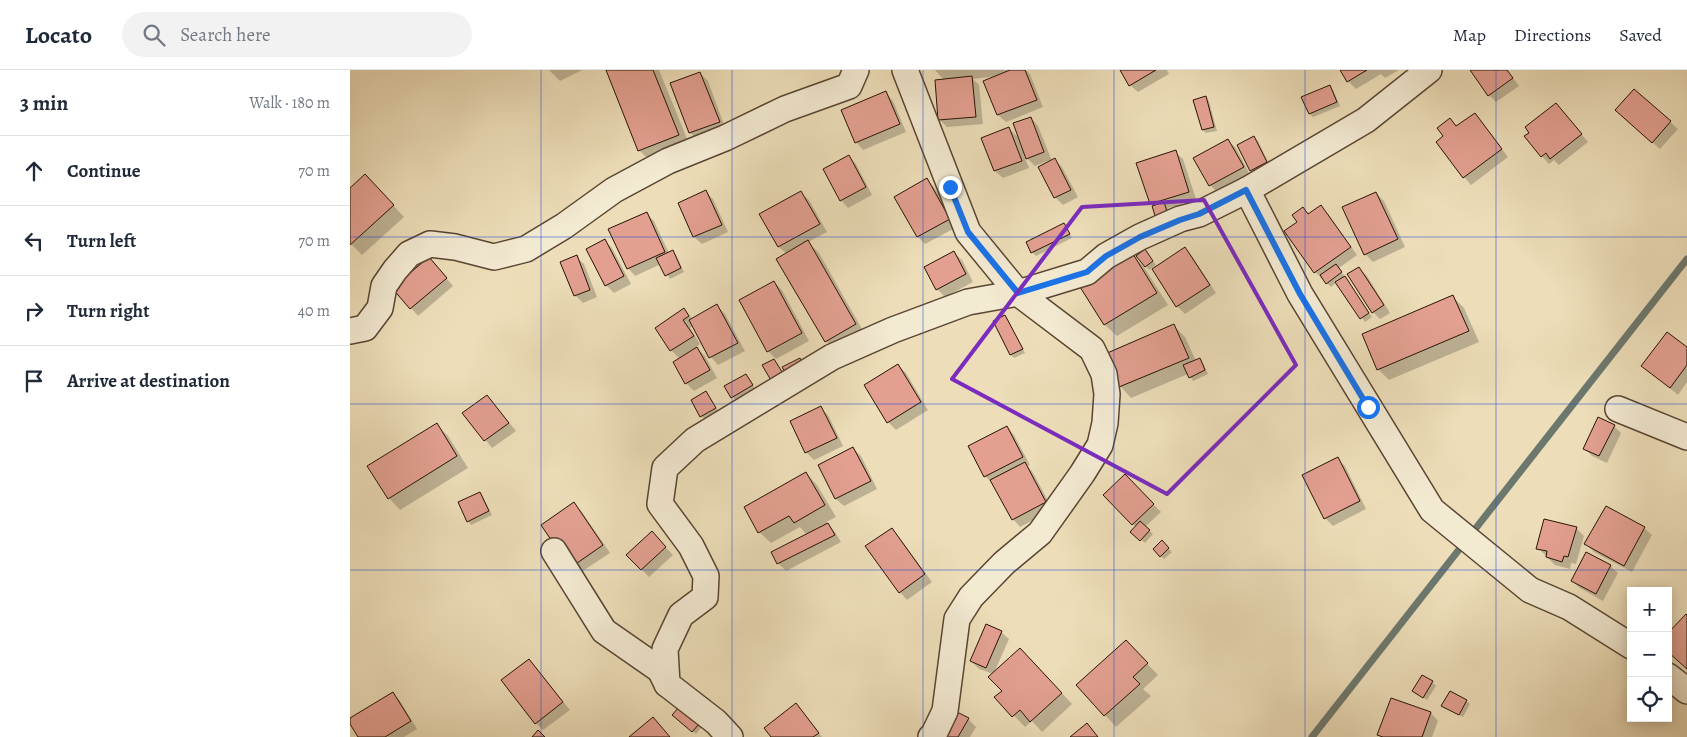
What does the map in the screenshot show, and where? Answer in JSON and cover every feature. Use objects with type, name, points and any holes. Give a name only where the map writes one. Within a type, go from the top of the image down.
[{"type":"street","points":[[350,331],[365,328],[380,308],[384,286],[409,254],[430,244],[455,247],[494,257],[526,249],[564,226],[614,190],[668,161],[725,138],[785,108],[849,86],[856,70]]},
{"type":"street","points":[[905,70],[968,232],[1018,293],[1092,349],[1104,374],[1107,394],[1106,423],[1100,445],[1082,474],[1040,533],[1004,563],[971,597],[958,619],[945,711],[934,734],[930,737]]},
{"type":"street","points":[[667,684],[665,650],[681,615],[705,598],[706,576],[690,546],[660,504],[664,468],[695,440],[832,357],[893,330],[968,302],[1018,293],[1087,272],[1106,256],[1140,237],[1199,214],[1246,190],[1366,120],[1429,70]]},
{"type":"street","points":[[1246,190],[1300,294],[1432,510],[1530,590],[1569,607],[1627,643]]},
{"type":"street","points":[[1618,409],[1687,437]]},
{"type":"street","points":[[554,551],[604,631],[660,670],[667,684],[716,722],[730,737]]},
{"type":"street","points":[[1669,677],[1687,691]]},
{"type":"highlighted area","points":[[1204,200],[1296,365],[1167,494],[952,379],[1082,207]]},
{"type":"building","points":[[606,70],[653,70],[679,135],[638,151]]},
{"type":"building","points":[[1010,70],[1025,70],[1037,100],[997,115],[983,81]]},
{"type":"building","points":[[1120,70],[1156,70],[1129,86]]},
{"type":"building","points":[[1340,70],[1367,70],[1347,82]]},
{"type":"building","points":[[1470,70],[1507,70],[1513,78],[1488,96]]},
{"type":"building","points":[[700,72],[720,122],[689,133],[670,83]]},
{"type":"building","points":[[972,76],[976,117],[938,120],[935,80]]},
{"type":"building","points":[[1330,85],[1337,102],[1309,114],[1301,97]]},
{"type":"building","points":[[1634,89],[1671,121],[1652,143],[1615,110]]},
{"type":"building","points":[[886,91],[900,124],[855,143],[841,110]]},
{"type":"building","points":[[1206,96],[1214,127],[1202,130],[1193,100]]},
{"type":"building","points":[[1556,103],[1582,134],[1550,159],[1546,153],[1541,157],[1524,136],[1529,133],[1525,127]]},
{"type":"building","points":[[1475,113],[1502,149],[1463,178],[1436,142],[1443,136],[1437,128],[1450,118],[1456,126]]},
{"type":"building","points":[[1031,117],[1044,152],[1026,159],[1013,123]]},
{"type":"building","points":[[1009,127],[1022,161],[994,171],[981,138]]},
{"type":"building","points":[[1254,136],[1267,162],[1250,171],[1237,145]]},
{"type":"building","points":[[1228,139],[1244,167],[1209,186],[1193,158]]},
{"type":"building","points":[[1176,150],[1189,192],[1150,204],[1136,163]]},
{"type":"building","points":[[849,155],[866,187],[840,201],[823,169]]},
{"type":"building","points":[[1055,158],[1071,190],[1054,198],[1038,167]]},
{"type":"building","points":[[365,174],[394,205],[350,245],[350,188]]},
{"type":"building","points":[[927,178],[950,219],[917,237],[894,197]]},
{"type":"building","points":[[706,190],[722,225],[693,237],[678,203]]},
{"type":"building","points":[[801,191],[820,224],[778,247],[759,214]]},
{"type":"building","points":[[1376,192],[1398,239],[1364,255],[1342,207]]},
{"type":"building","points":[[1164,202],[1169,218],[1157,222],[1152,206]]},
{"type":"building","points":[[1321,205],[1351,247],[1314,273],[1284,231],[1297,222],[1292,215],[1303,207],[1308,214]]},
{"type":"building","points":[[647,212],[665,252],[627,269],[608,229]]},
{"type":"building","points":[[1064,223],[1070,234],[1031,253],[1026,242]]},
{"type":"building","points":[[605,239],[624,276],[605,286],[586,249]]},
{"type":"building","points":[[808,240],[856,324],[825,342],[776,259]]},
{"type":"building","points":[[1185,247],[1210,285],[1176,307],[1152,269]]},
{"type":"building","points":[[1145,249],[1153,261],[1145,267],[1136,256]]},
{"type":"building","points":[[673,250],[681,268],[665,276],[656,258]]},
{"type":"building","points":[[954,251],[966,274],[936,290],[924,267]]},
{"type":"building","points":[[1133,254],[1157,293],[1104,325],[1080,287]]},
{"type":"building","points":[[577,255],[590,290],[574,296],[560,262]]},
{"type":"building","points":[[429,257],[447,278],[410,309],[392,288]]},
{"type":"building","points":[[1336,264],[1342,272],[1326,284],[1320,275]]},
{"type":"building","points":[[1359,267],[1384,305],[1372,313],[1347,274]]},
{"type":"building","points":[[1345,276],[1369,313],[1360,319],[1335,282]]},
{"type":"building","points":[[774,281],[802,333],[767,352],[739,300]]},
{"type":"building","points":[[1453,295],[1469,331],[1377,370],[1362,334]]},
{"type":"building","points":[[717,304],[738,343],[709,358],[689,320]]},
{"type":"building","points":[[684,308],[689,316],[683,320],[694,336],[670,351],[655,328]]},
{"type":"building","points":[[1005,315],[1023,349],[1010,355],[993,321]]},
{"type":"building","points":[[1174,324],[1189,358],[1119,387],[1105,354]]},
{"type":"building","points":[[1667,332],[1687,347],[1687,365],[1670,388],[1641,366]]},
{"type":"building","points":[[697,347],[710,370],[685,384],[673,362]]},
{"type":"building","points":[[800,358],[805,368],[787,376],[782,367]]},
{"type":"building","points":[[1200,358],[1205,370],[1189,378],[1183,365]]},
{"type":"building","points":[[774,359],[784,375],[772,382],[762,365]]},
{"type":"building","points":[[898,364],[921,402],[887,423],[864,385]]},
{"type":"building","points":[[746,374],[753,385],[731,398],[724,386]]},
{"type":"building","points":[[706,391],[716,408],[700,417],[691,400]]},
{"type":"building","points":[[487,395],[509,423],[484,441],[462,413]]},
{"type":"building","points":[[821,406],[837,438],[805,453],[790,421]]},
{"type":"building","points":[[1598,417],[1615,425],[1599,456],[1583,449]]},
{"type":"building","points":[[437,423],[457,456],[388,499],[367,466]]},
{"type":"building","points":[[1007,426],[1023,457],[984,477],[968,446]]},
{"type":"building","points":[[853,447],[871,481],[835,499],[818,465]]},
{"type":"building","points":[[1338,457],[1360,501],[1324,519],[1302,475]]},
{"type":"building","points":[[1025,462],[1046,502],[1012,520],[990,480]]},
{"type":"building","points":[[806,472],[825,505],[794,523],[789,516],[758,533],[744,507]]},
{"type":"building","points":[[1125,474],[1154,504],[1132,525],[1103,495]]},
{"type":"building","points":[[480,492],[489,511],[467,522],[458,502]]},
{"type":"building","points":[[574,502],[603,545],[570,568],[541,525]]},
{"type":"building","points":[[1606,506],[1645,527],[1624,566],[1584,544]]},
{"type":"building","points":[[1544,519],[1577,527],[1568,557],[1564,556],[1562,562],[1546,557],[1547,551],[1536,549]]},
{"type":"building","points":[[1140,521],[1150,530],[1140,541],[1130,532]]},
{"type":"building","points":[[828,523],[835,535],[777,564],[771,552]]},
{"type":"building","points":[[892,528],[925,574],[899,593],[865,546]]},
{"type":"building","points":[[652,531],[666,547],[641,570],[626,555]]},
{"type":"building","points":[[1162,540],[1169,548],[1160,557],[1153,549]]},
{"type":"building","points":[[1586,552],[1611,565],[1596,594],[1571,581]]},
{"type":"building","points":[[1687,615],[1687,669],[1672,656],[1672,629]]},
{"type":"building","points":[[986,624],[1002,631],[986,668],[970,661]]},
{"type":"building","points":[[1126,640],[1148,663],[1133,677],[1140,684],[1104,716],[1076,685]]},
{"type":"building","points":[[1020,648],[1062,693],[1030,722],[1020,710],[1012,717],[994,697],[1002,691],[988,677]]},
{"type":"building","points":[[529,659],[563,702],[535,724],[501,680]]},
{"type":"building","points":[[1422,675],[1433,681],[1423,698],[1412,691]]},
{"type":"building","points":[[1450,691],[1467,700],[1459,715],[1441,706]]},
{"type":"building","points":[[393,692],[411,721],[385,737],[358,737],[350,724],[350,718]]},
{"type":"building","points":[[1391,698],[1431,712],[1422,737],[1383,737],[1377,735]]},
{"type":"building","points":[[796,703],[819,733],[813,737],[771,737],[764,728]]},
{"type":"building","points":[[679,707],[699,724],[692,732],[672,715]]},
{"type":"building","points":[[957,712],[969,718],[958,737],[942,737]]},
{"type":"building","points":[[653,717],[670,737],[629,737]]},
{"type":"building","points":[[1087,723],[1098,737],[1070,737]]},
{"type":"building","points":[[538,730],[545,737],[532,737]]},
{"type":"waterway","points":[[1312,737],[1687,259]]},
{"type":"route","points":[[950,187],[968,232],[1018,293],[1087,272],[1106,256],[1140,237],[1199,214],[1246,190],[1300,294],[1368,407]]}]
